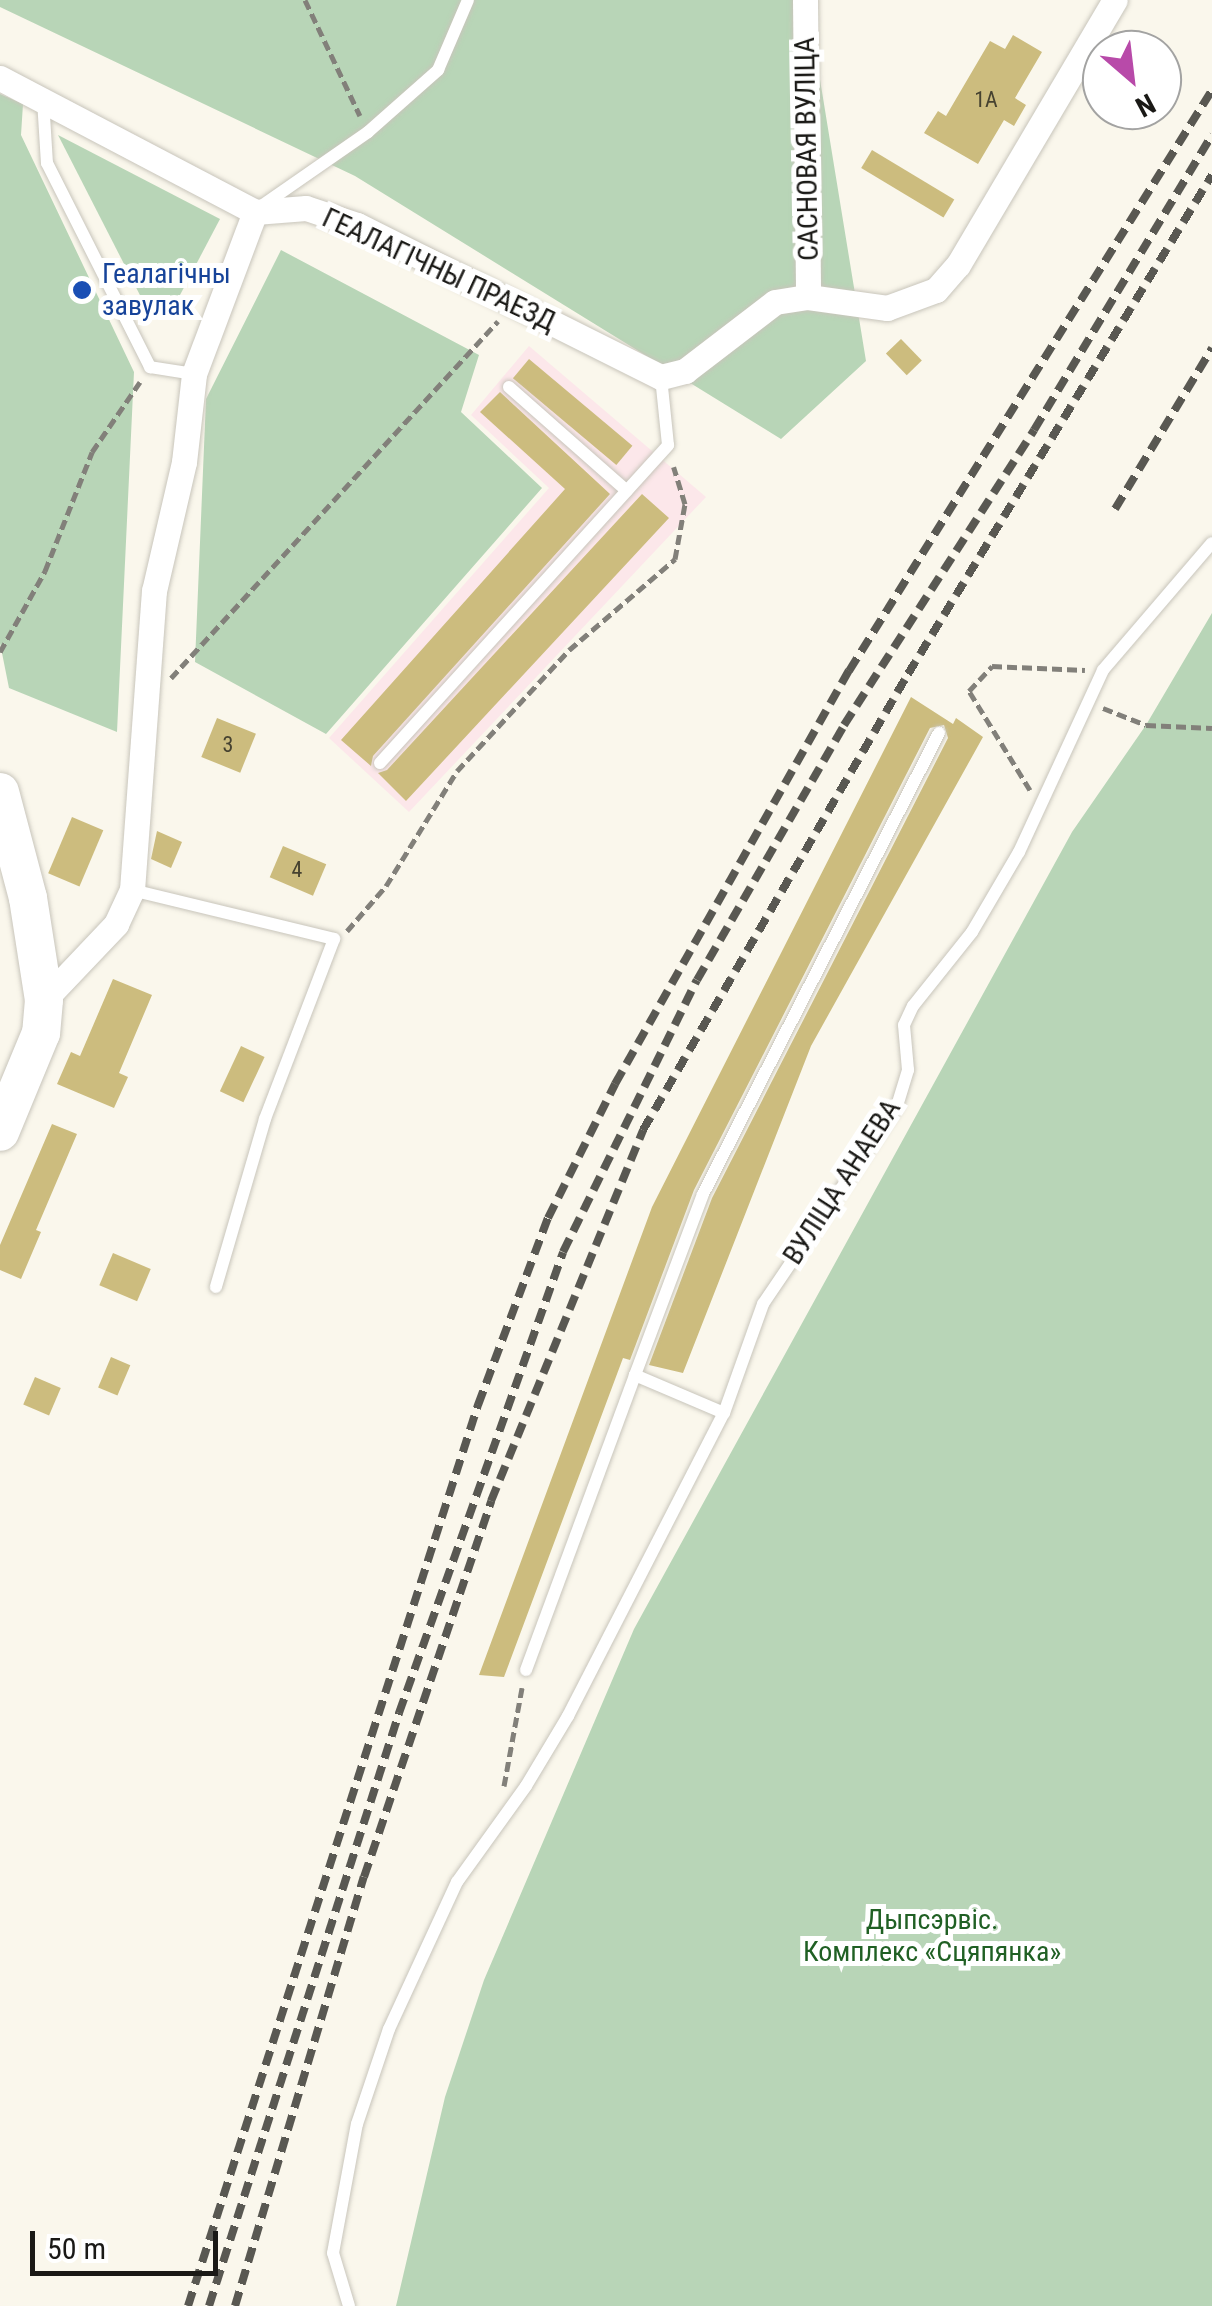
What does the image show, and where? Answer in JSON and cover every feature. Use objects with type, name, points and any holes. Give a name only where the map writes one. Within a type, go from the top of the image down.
[{"type":"street","name":"САСНОВАЯ ВУЛІЦА","points":[[805,0],[808,297]]},
{"type":"street","name":"САСНОВАЯ ВУЛІЦА","points":[[661,378],[684,371],[775,302],[808,297],[886,308],[936,290],[958,265],[1115,0]]},
{"type":"street","points":[[0,78],[255,212],[194,374],[184,462],[154,591],[132,890],[116,924],[44,1000]]},
{"type":"street","name":"ГЕАЛАГІЧНЫ ПРАЕЗД","points":[[255,212],[306,208],[357,225],[661,378]]},
{"type":"street","points":[[0,792],[18,896],[44,1000],[41,1033],[0,1130]]},
{"type":"lane","points":[[255,212],[368,132],[438,70],[468,0]]},
{"type":"lane","points":[[42,100],[48,163],[150,367],[194,374]]},
{"type":"lane","points":[[380,763],[668,445],[661,378]]},
{"type":"lane","points":[[509,387],[627,491]]},
{"type":"lane","name":"ВУЛІЦА АНАЕВА","points":[[349,2306],[333,2253],[342,2190],[369,2082],[457,1882],[568,1716],[724,1413],[763,1304],[896,1106],[908,1070],[904,1025],[914,1006],[972,932],[1019,852],[1103,670],[1212,543]]},
{"type":"lane","points":[[526,1670],[702,1194],[939,733]]},
{"type":"lane","points":[[132,890],[334,939],[265,1120],[216,1287]]},
{"type":"lane","points":[[635,1375],[724,1413]]},
{"type":"path","points":[[304,0],[368,132]]},
{"type":"path","points":[[144,708],[514,304]]},
{"type":"path","points":[[0,652],[45,572],[92,452],[150,367]]},
{"type":"path","points":[[334,939],[356,926],[386,886],[457,771],[569,650],[675,559],[685,504],[668,445]]},
{"type":"path","points":[[1039,805],[969,691],[992,666],[1103,670]]},
{"type":"path","points":[[1086,701],[1146,725],[1212,728]]},
{"type":"path","points":[[496,1828],[526,1670]]},
{"type":"shaded area","points":[[529,346],[706,497],[409,812],[329,738],[549,488],[471,415]]},
{"type":"green space","points":[[0,0],[807,0],[866,361],[781,439],[355,176],[0,7]]},
{"type":"green space","points":[[0,94],[23,104],[21,135],[134,372],[117,732],[9,688],[0,643]]},
{"type":"green space","points":[[58,135],[220,219],[170,314],[144,303]]},
{"type":"green space","points":[[281,250],[479,355],[461,412],[542,488],[326,734],[195,662],[206,399]]},
{"type":"green space","name":"Дыпсэрвіс. Комплекс «Сцяпянка»","points":[[1212,613],[1212,2306],[396,2306],[445,2097],[484,1980],[634,1629],[1072,832],[1146,725]]},
{"type":"building","points":[[1013,35],[1042,52],[1015,98],[1026,105],[1014,126],[1004,120],[978,164],[924,133],[938,111],[946,116],[990,41],[1005,49]]},
{"type":"building","points":[[872,150],[954,199],[943,217],[861,168]]},
{"type":"building","points":[[901,339],[922,361],[907,375],[886,354]]},
{"type":"building","points":[[529,359],[632,446],[616,465],[513,378]]},
{"type":"building","points":[[500,392],[610,494],[373,756],[371,766],[341,740],[565,489],[480,412]]},
{"type":"building","points":[[642,494],[669,518],[406,801],[378,773],[387,770]]},
{"type":"building","points":[[911,697],[953,724],[956,718],[983,737],[811,1046],[683,1373],[649,1365],[712,1198],[948,738],[944,725],[930,728],[694,1190],[630,1360],[623,1358],[504,1677],[479,1675],[652,1207]]},
{"type":"building","points":[[217,718],[256,734],[240,773],[201,757]]},
{"type":"building","points":[[72,817],[103,830],[79,886],[48,873]]},
{"type":"building","points":[[157,831],[182,842],[171,868],[151,859]]},
{"type":"building","points":[[283,846],[326,864],[313,896],[270,877]]},
{"type":"building","points":[[113,979],[152,995],[119,1073],[128,1077],[114,1108],[57,1084],[71,1052],[80,1056]]},
{"type":"building","points":[[241,1046],[265,1057],[243,1102],[220,1091]]},
{"type":"building","points":[[52,1124],[77,1134],[36,1230],[41,1232],[21,1279],[0,1270],[0,1245]]},
{"type":"building","points":[[113,1253],[151,1269],[137,1301],[99,1285]]},
{"type":"building","points":[[111,1357],[130,1365],[117,1396],[98,1387]]},
{"type":"building","points":[[35,1377],[61,1388],[49,1416],[23,1405]]},
{"type":"railway","points":[[188,2306],[478,1405],[548,1218],[615,1084],[849,671],[1212,90]]},
{"type":"railway","points":[[209,2306],[399,1713],[563,1252],[697,980],[844,725],[1034,430],[1212,135]]},
{"type":"railway","points":[[235,2306],[364,1877],[491,1501],[643,1130],[908,674],[1212,175]]},
{"type":"railway","points":[[1115,509],[1212,348]]},
{"type":"place","name":"Геалагічны завулак","points":[[82,290]]}]
